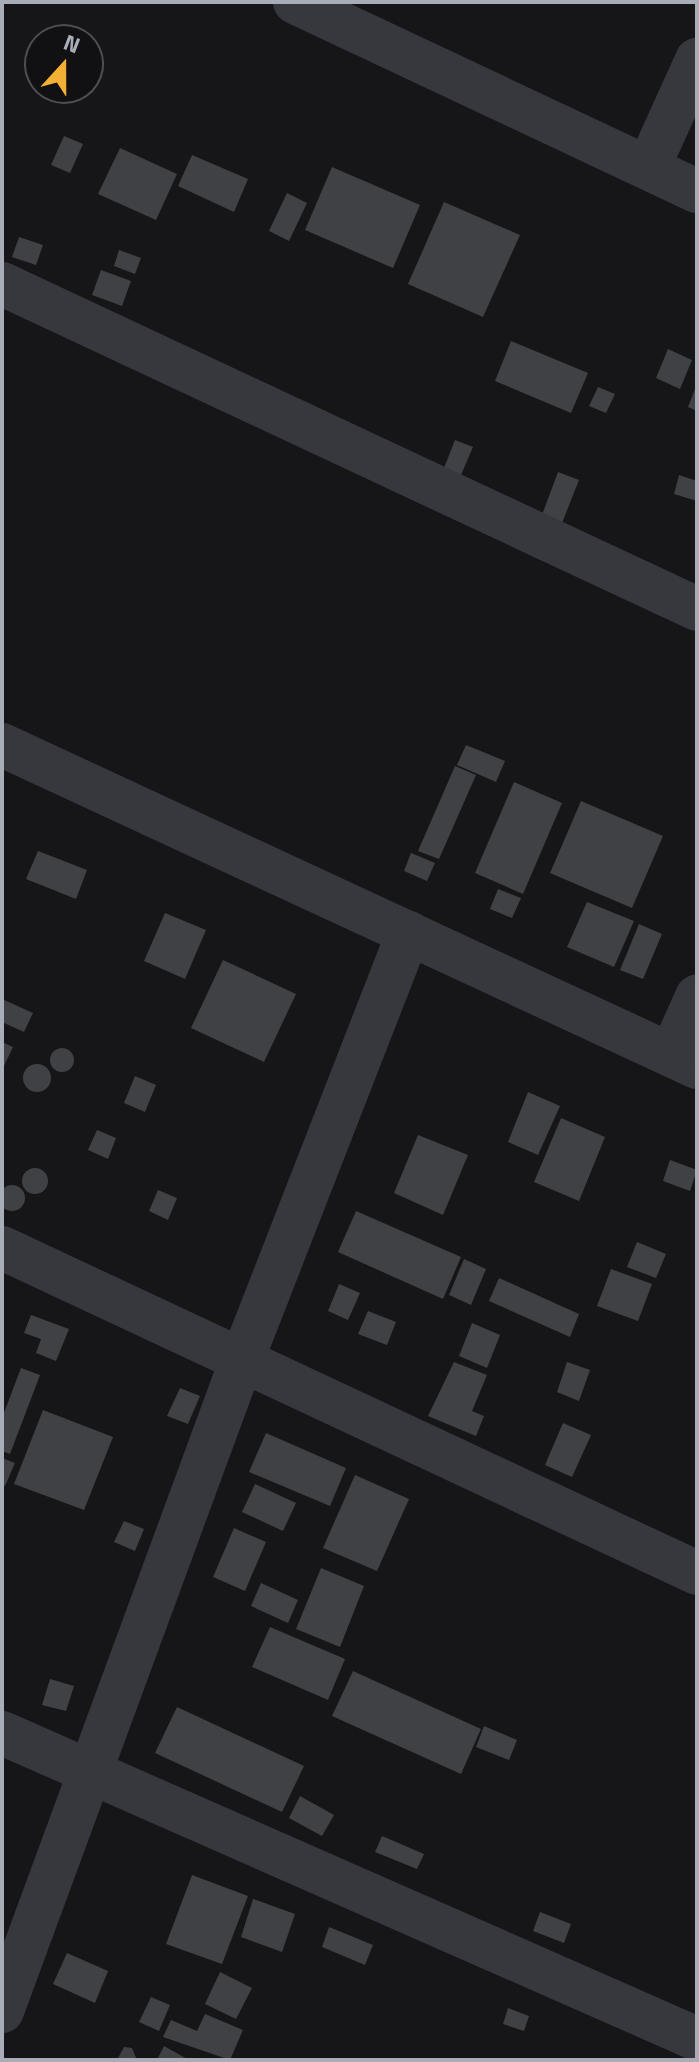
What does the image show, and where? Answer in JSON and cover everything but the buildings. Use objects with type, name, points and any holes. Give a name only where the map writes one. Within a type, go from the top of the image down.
[{"type":"street","points":[[310,5],[697,191]]},
{"type":"street","points":[[648,168],[697,60]]},
{"type":"street","points":[[2,284],[697,609]]},
{"type":"street","points":[[2,745],[684,1061],[697,997]]},
{"type":"street","points":[[2,2011],[240,1365],[408,933]]},
{"type":"street","points":[[2,1248],[240,1365],[697,1573]]},
{"type":"street","points":[[2,1733],[94,1768],[697,2039]]}]
